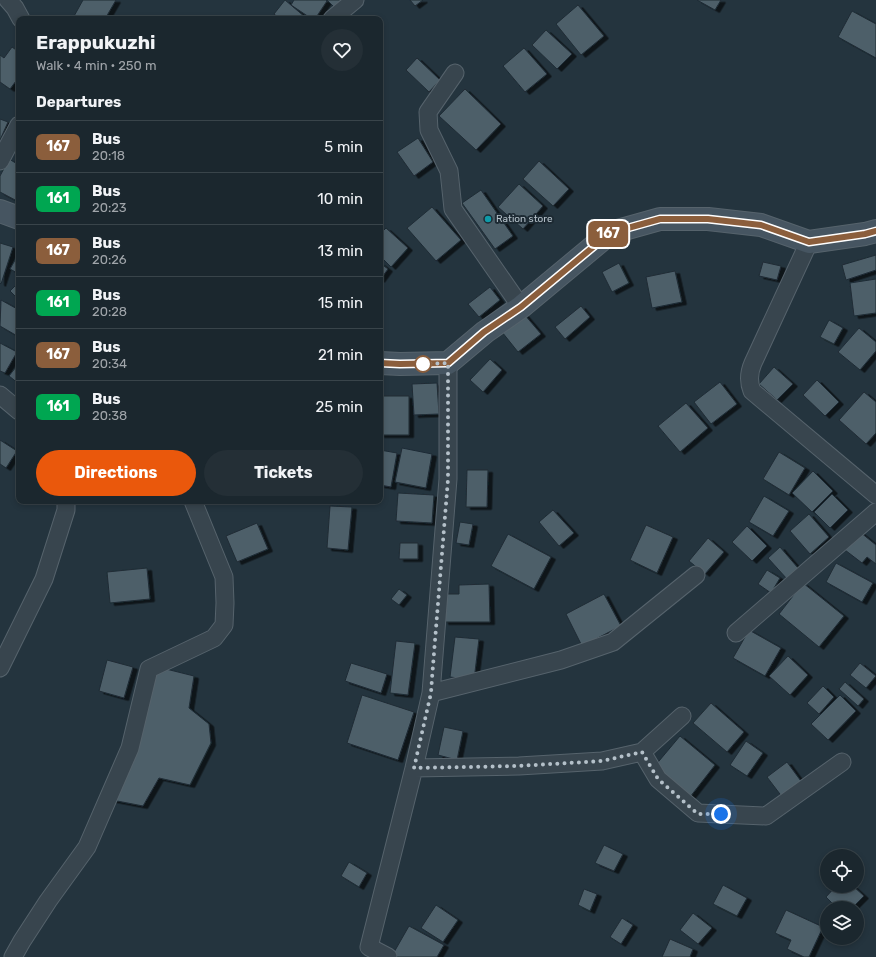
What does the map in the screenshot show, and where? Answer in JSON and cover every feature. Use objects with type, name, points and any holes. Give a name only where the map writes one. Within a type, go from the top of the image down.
[{"type":"main road","points":[[0,211],[16,217]]},
{"type":"main road","points":[[383,363],[448,363],[484,332],[521,307],[610,233],[660,219],[708,219],[761,225],[809,242],[876,231]]},
{"type":"street","points":[[8,0],[19,16]]},
{"type":"street","points":[[336,16],[355,0]]},
{"type":"street","points":[[455,73],[428,112],[429,130],[449,171],[453,209],[521,307]]},
{"type":"street","points":[[0,162],[16,131]]},
{"type":"street","points":[[809,242],[750,370],[750,386],[752,390],[876,495]]},
{"type":"street","points":[[388,957],[368,952],[414,768],[431,693],[448,479],[448,363]]},
{"type":"street","points":[[0,395],[16,408]]},
{"type":"street","points":[[0,668],[44,579],[66,510],[66,504]]},
{"type":"street","points":[[13,957],[48,901],[87,847],[130,748],[150,669],[214,638],[224,625],[224,577],[195,504]]},
{"type":"street","points":[[736,633],[876,512]]},
{"type":"street","points":[[431,693],[561,660],[613,642],[696,575]]},
{"type":"street","points":[[414,768],[518,766],[602,761],[642,752],[682,716]]},
{"type":"street","points":[[642,752],[658,779],[698,814],[766,816],[842,762]]},
{"type":"building","points":[[83,0],[116,0],[107,16],[74,16]]},
{"type":"building","points":[[285,0],[304,16],[276,16],[274,14]]},
{"type":"building","points":[[294,0],[327,1],[317,16],[308,16],[291,5]]},
{"type":"building","points":[[327,0],[341,0],[334,7]]},
{"type":"building","points":[[410,0],[423,0],[415,6]]},
{"type":"building","points":[[697,0],[721,0],[715,10]]},
{"type":"building","points":[[578,5],[604,36],[581,55],[556,24]]},
{"type":"building","points":[[852,11],[876,24],[876,58],[838,37]]},
{"type":"building","points":[[546,30],[572,54],[557,69],[532,45]]},
{"type":"building","points":[[12,47],[16,50],[16,81],[10,89],[0,82],[0,55],[4,58]]},
{"type":"building","points":[[524,48],[547,74],[525,92],[503,66]]},
{"type":"building","points":[[417,58],[440,80],[429,92],[406,70]]},
{"type":"building","points":[[465,89],[501,124],[476,150],[439,116]]},
{"type":"building","points":[[0,119],[8,122],[0,140]]},
{"type":"building","points":[[418,138],[433,162],[414,176],[397,152]]},
{"type":"building","points":[[9,159],[16,163],[16,200],[0,192],[0,176]]},
{"type":"building","points":[[539,161],[569,189],[553,206],[523,179]]},
{"type":"building","points":[[519,184],[543,206],[523,229],[498,207]]},
{"type":"building","name":"Ration store","points":[[481,190],[513,236],[495,249],[462,203]]},
{"type":"building","points":[[432,207],[461,240],[436,261],[407,228]]},
{"type":"building","points":[[386,228],[408,248],[391,267],[383,259],[383,231]]},
{"type":"building","points":[[0,243],[13,247],[1,284],[0,283]]},
{"type":"building","points":[[876,255],[876,270],[846,280],[842,265]]},
{"type":"building","points":[[16,258],[16,272],[10,269]]},
{"type":"building","points":[[763,262],[781,266],[777,280],[759,276]]},
{"type":"building","points":[[619,263],[629,283],[612,292],[602,272]]},
{"type":"building","points":[[383,265],[388,269],[383,276]]},
{"type":"building","points":[[675,271],[682,302],[652,308],[646,277]]},
{"type":"building","points":[[876,279],[876,313],[854,316],[850,283]]},
{"type":"building","points":[[16,285],[16,297],[10,291]]},
{"type":"building","points":[[490,287],[500,300],[479,317],[468,304]]},
{"type":"building","points":[[1,300],[16,308],[16,335],[0,326]]},
{"type":"building","points":[[581,306],[590,317],[565,339],[555,327]]},
{"type":"building","points":[[524,314],[541,334],[518,352],[502,332]]},
{"type":"building","points":[[829,320],[843,328],[834,344],[820,337]]},
{"type":"building","points":[[859,328],[876,342],[876,351],[860,370],[838,352]]},
{"type":"building","points":[[0,343],[16,351],[16,354],[5,373],[0,371]]},
{"type":"building","points":[[490,359],[502,370],[483,392],[470,380]]},
{"type":"building","points":[[16,367],[16,382],[9,376]]},
{"type":"building","points":[[774,367],[793,384],[777,400],[759,384]]},
{"type":"building","points":[[817,380],[839,402],[825,416],[803,395]]},
{"type":"building","points":[[720,382],[737,404],[711,424],[694,402]]},
{"type":"building","points":[[437,383],[439,414],[414,415],[412,384]]},
{"type":"building","points":[[864,392],[876,402],[876,433],[866,444],[839,420]]},
{"type":"building","points":[[383,396],[409,396],[409,435],[383,435]]},
{"type":"building","points":[[686,403],[708,428],[680,452],[658,426]]},
{"type":"building","points":[[0,440],[16,450],[16,453],[6,468],[0,464]]},
{"type":"building","points":[[402,448],[432,454],[426,488],[395,482]]},
{"type":"building","points":[[383,451],[397,453],[391,487],[383,486]]},
{"type":"building","points":[[779,452],[805,468],[789,495],[763,479]]},
{"type":"building","points":[[467,470],[488,470],[487,507],[466,507]]},
{"type":"building","points":[[813,471],[833,491],[812,512],[792,493]]},
{"type":"building","points":[[398,493],[434,495],[432,523],[396,521]]},
{"type":"building","points":[[832,494],[848,510],[830,528],[814,512]]},
{"type":"building","points":[[764,496],[789,511],[773,536],[749,522]]},
{"type":"building","points":[[330,506],[352,507],[348,550],[327,548]]},
{"type":"building","points":[[553,510],[574,533],[559,546],[539,522]]},
{"type":"building","points":[[809,514],[829,537],[810,554],[790,531]]},
{"type":"building","points":[[460,522],[473,524],[469,545],[456,543]]},
{"type":"building","points":[[257,523],[268,549],[237,562],[226,536]]},
{"type":"building","points":[[646,525],[673,537],[657,573],[630,560]]},
{"type":"building","points":[[747,526],[767,546],[752,561],[732,542]]},
{"type":"building","points":[[860,532],[876,545],[876,564],[867,557],[862,563],[845,550]]},
{"type":"building","points":[[508,534],[551,557],[534,589],[491,566]]},
{"type":"building","points":[[708,538],[724,552],[705,574],[689,561]]},
{"type":"building","points":[[400,543],[418,543],[418,559],[399,559]]},
{"type":"building","points":[[780,547],[798,568],[787,579],[768,558]]},
{"type":"building","points":[[836,563],[873,583],[862,602],[826,582]]},
{"type":"building","points":[[147,568],[150,599],[110,603],[107,572]]},
{"type":"building","points":[[767,570],[780,578],[771,593],[758,584]]},
{"type":"building","points":[[803,583],[844,616],[819,647],[779,614]]},
{"type":"building","points":[[489,584],[490,622],[444,622],[444,594],[459,594],[459,585]]},
{"type":"building","points":[[399,589],[407,595],[399,605],[391,599]]},
{"type":"building","points":[[604,594],[621,626],[582,646],[566,614]]},
{"type":"building","points":[[749,630],[781,648],[765,676],[733,658]]},
{"type":"building","points":[[455,637],[479,639],[474,680],[450,677]]},
{"type":"building","points":[[396,641],[415,643],[408,695],[390,693]]},
{"type":"building","points":[[788,656],[808,675],[790,695],[769,676]]},
{"type":"building","points":[[107,660],[133,667],[124,698],[99,691]]},
{"type":"building","points":[[351,663],[387,674],[381,693],[345,681]]},
{"type":"building","points":[[860,663],[876,676],[866,688],[850,675]]},
{"type":"building","points":[[158,667],[194,676],[189,708],[209,724],[211,743],[190,785],[159,778],[143,806],[112,800],[131,767]]},
{"type":"building","points":[[845,682],[864,699],[858,706],[839,689]]},
{"type":"building","points":[[823,686],[834,697],[819,714],[807,703]]},
{"type":"building","points":[[362,695],[414,712],[398,760],[347,743]]},
{"type":"building","points":[[840,695],[856,711],[828,740],[811,724]]},
{"type":"building","points":[[711,703],[744,732],[727,752],[693,723]]},
{"type":"building","points":[[444,727],[463,731],[457,760],[438,755]]},
{"type":"building","points":[[680,736],[715,765],[690,797],[654,767]]},
{"type":"building","points":[[746,741],[763,753],[747,776],[730,765]]},
{"type":"building","points":[[787,762],[806,788],[786,802],[767,777]]},
{"type":"building","points":[[604,845],[623,854],[614,871],[595,863]]},
{"type":"building","points":[[349,862],[367,873],[359,887],[341,876]]},
{"type":"building","points":[[723,885],[747,898],[737,916],[713,904]]},
{"type":"building","points":[[584,889],[597,894],[590,911],[578,905]]},
{"type":"building","points":[[830,893],[861,893],[864,896],[859,901],[830,901],[826,897]]},
{"type":"building","points":[[436,905],[458,920],[443,942],[421,928]]},
{"type":"building","points":[[786,910],[820,926],[820,933],[809,957],[804,957],[787,949],[791,940],[775,933]]},
{"type":"building","points":[[693,913],[712,928],[698,944],[680,930]]},
{"type":"building","points":[[622,918],[633,925],[621,944],[610,937]]},
{"type":"building","points":[[409,926],[444,945],[437,957],[398,957],[393,954]]},
{"type":"building","points":[[670,939],[693,949],[690,957],[662,957]]},
{"type":"bus line","name":"167","points":[[383,363],[448,363],[484,332],[521,307],[610,233],[660,219],[708,219],[761,225],[809,242],[876,231]]},
{"type":"place","name":"Ration store","points":[[488,219]]},
{"type":"route","points":[[423,364],[448,363],[448,479],[431,693],[414,768],[518,766],[602,761],[642,752],[658,779],[698,814],[721,814]]}]
